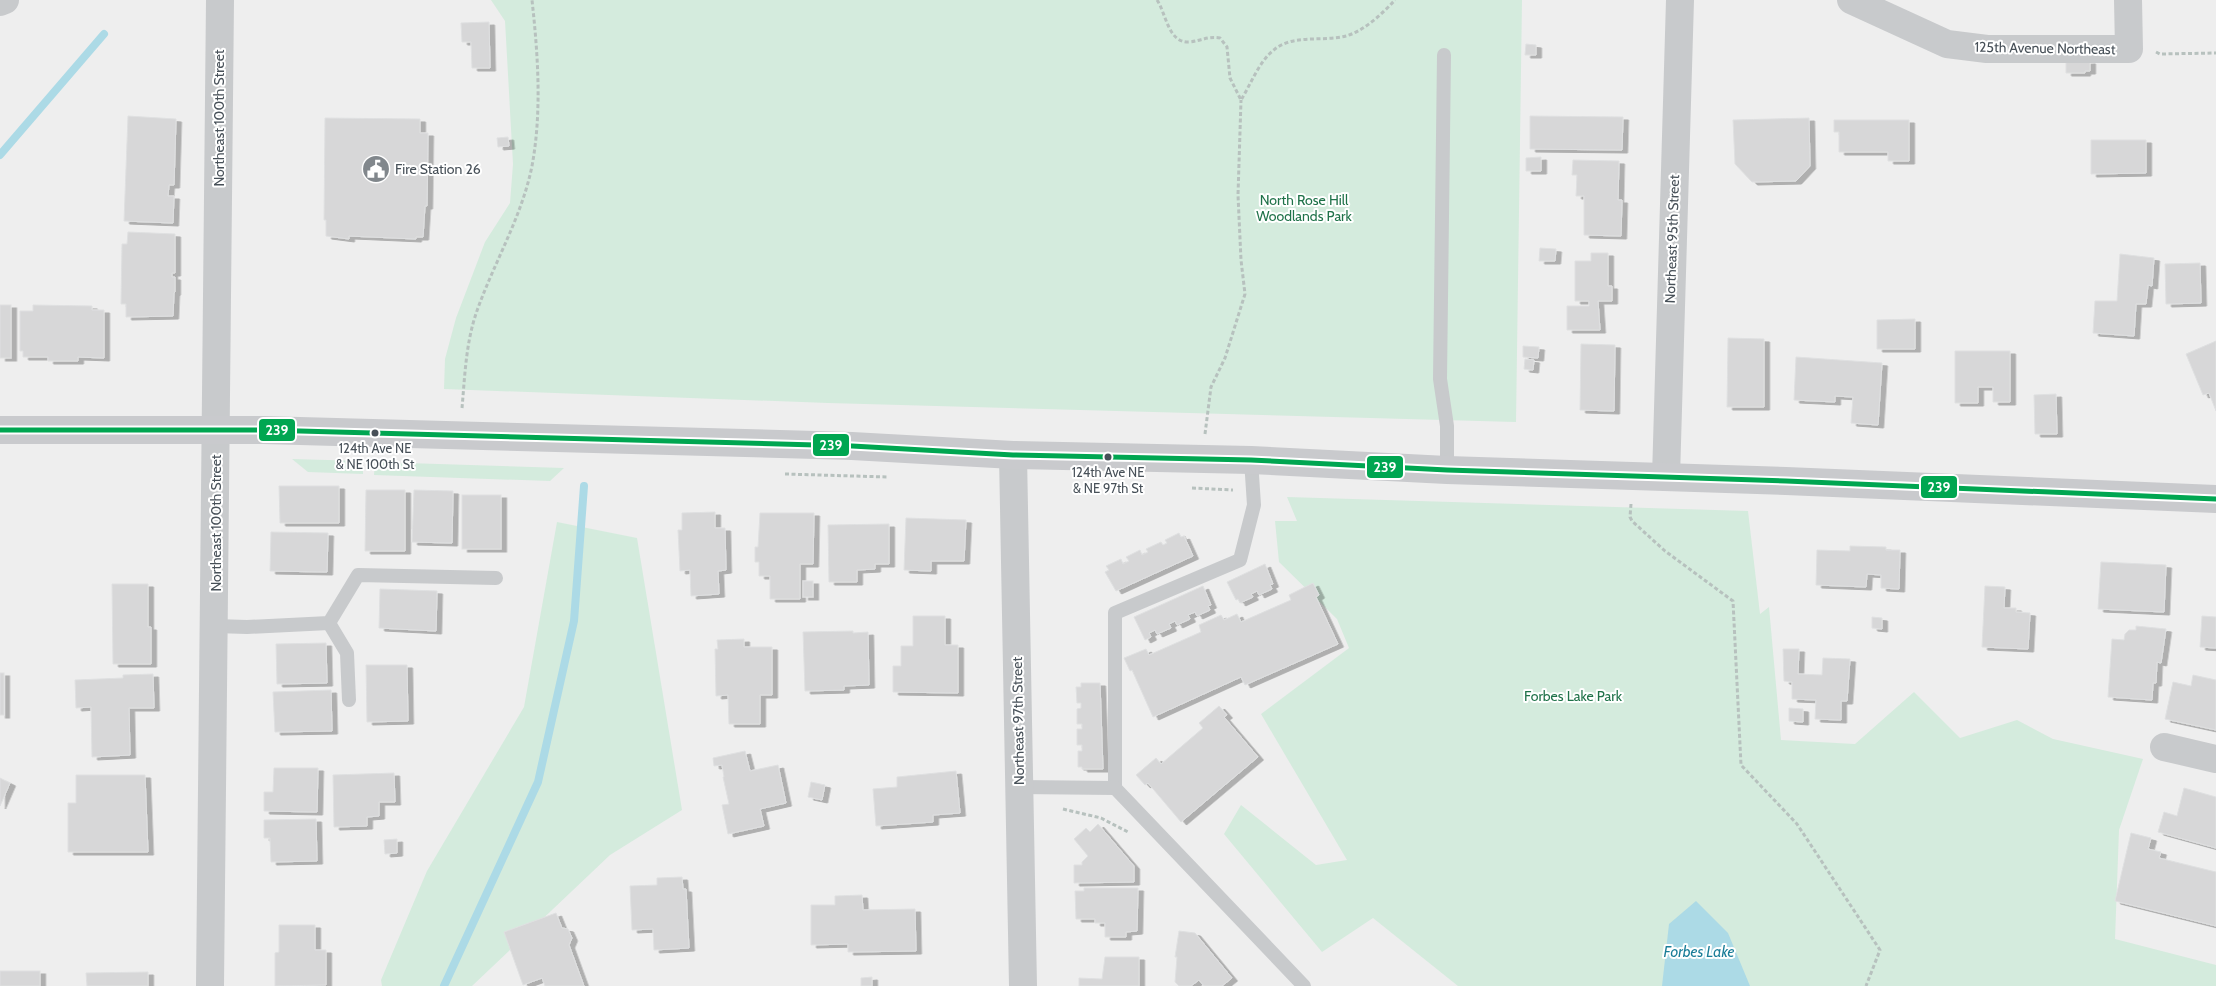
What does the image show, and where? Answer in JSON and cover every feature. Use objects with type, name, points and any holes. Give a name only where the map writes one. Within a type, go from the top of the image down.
[{"type":"main road","points":[[0,430],[217,430],[852,446],[1013,455],[1251,460],[1447,470],[2216,499]]},
{"type":"street","points":[[0,2],[4,0]]},
{"type":"street","name":"Northeast 95th Street","points":[[1666,477],[1680,0]]},
{"type":"street","name":"125th Avenue Northeast","points":[[1851,0],[1947,44],[1986,49],[2139,48]]},
{"type":"street","points":[[2128,0],[2139,48]]},
{"type":"street","name":"Northeast 100th Street","points":[[210,986],[217,430],[216,1]]},
{"type":"street","name":"Northeast 97th Street","points":[[1013,455],[1022,986]]},
{"type":"street","points":[[2164,747],[2216,759]]},
{"type":"lane","points":[[1444,54],[1440,379],[1447,426],[1447,470]]},
{"type":"lane","points":[[1251,460],[1254,505],[1240,560],[1115,614],[1115,788],[1304,986]]},
{"type":"lane","points":[[329,623],[358,574],[496,578]]},
{"type":"lane","points":[[215,626],[247,627],[329,623]]},
{"type":"lane","points":[[329,623],[347,653],[349,700]]},
{"type":"lane","points":[[1019,787],[1115,788]]},
{"type":"path","points":[[460,436],[465,358],[478,309],[522,201],[532,166],[538,109],[537,46],[532,0]]},
{"type":"path","points":[[1157,0],[1163,8],[1173,35],[1179,40],[1188,42],[1209,36],[1220,38],[1226,47],[1230,78],[1241,100]]},
{"type":"path","points":[[1203,459],[1211,387],[1225,358],[1245,294],[1241,260],[1238,195],[1241,100],[1265,58],[1276,48],[1289,42],[1344,36],[1359,32],[1395,0]]},
{"type":"path","points":[[2139,48],[2160,54],[2216,53]]},
{"type":"path","points":[[1631,504],[1630,517],[1632,521],[1665,551],[1733,601],[1741,765],[1797,824],[1880,950],[1866,986]]},
{"type":"green space","name":"North Rose Hill Woodlands Park","points":[[491,0],[1522,0],[1516,422],[828,403],[444,389],[445,359],[456,318],[485,242],[510,203],[513,164],[505,21]]},
{"type":"green space","points":[[292,459],[363,461],[363,474],[308,472]]},
{"type":"green space","points":[[375,462],[564,468],[550,481],[374,475]]},
{"type":"green space","name":"Forbes Lake Park","points":[[1287,497],[1748,511],[1760,614],[1769,607],[1781,740],[1855,744],[1914,692],[1960,738],[2017,720],[2053,739],[2143,759],[2119,830],[2115,939],[2216,965],[2216,986],[1458,986],[1373,918],[1322,952],[1224,834],[1241,805],[1316,865],[1347,860],[1261,714],[1349,648],[1337,619],[1279,562],[1275,521],[1297,521]]},
{"type":"green space","points":[[557,522],[637,538],[682,810],[610,855],[472,986],[382,986],[381,980],[427,871],[524,707]]},
{"type":"water","name":"Forbes Lake","points":[[1696,901],[1728,933],[1750,986],[1662,986],[1669,924]]},
{"type":"building","points":[[489,22],[490,68],[472,68],[471,42],[462,42],[461,23]]},
{"type":"building","points":[[1526,44],[1536,45],[1536,55],[1525,55]]},
{"type":"building","points":[[2090,61],[2090,71],[2085,71],[2085,73],[2066,73],[2066,62]]},
{"type":"building","points":[[128,116],[176,119],[174,185],[169,185],[168,196],[174,196],[173,223],[124,221]]},
{"type":"building","points":[[1530,116],[1623,117],[1622,150],[1530,149]]},
{"type":"building","name":"Fire Station 26","points":[[325,118],[420,119],[420,133],[428,133],[427,206],[425,206],[423,237],[416,237],[416,239],[349,236],[349,239],[326,236],[326,220],[324,220]]},
{"type":"building","points":[[1809,118],[1810,166],[1796,181],[1752,182],[1735,164],[1733,120]]},
{"type":"building","points":[[1834,120],[1909,120],[1909,161],[1888,161],[1888,152],[1839,152],[1839,132],[1834,132]]},
{"type":"building","points":[[508,137],[509,146],[498,147],[497,138]]},
{"type":"building","points":[[2091,140],[2146,140],[2146,173],[2091,174]]},
{"type":"building","points":[[1541,157],[1541,171],[1526,171],[1526,158]]},
{"type":"building","points":[[1573,160],[1619,161],[1618,200],[1622,200],[1621,236],[1584,235],[1584,196],[1576,196],[1577,175],[1572,175]]},
{"type":"building","points":[[128,232],[175,234],[175,273],[172,273],[172,277],[175,277],[173,316],[126,317],[126,304],[121,304],[122,244],[127,244]]},
{"type":"building","points":[[1540,248],[1556,249],[1555,261],[1539,261]]},
{"type":"building","points":[[1591,253],[1608,253],[1608,286],[1612,286],[1612,301],[1598,301],[1600,330],[1567,330],[1567,306],[1589,306],[1589,301],[1575,301],[1575,261],[1591,261]]},
{"type":"building","points":[[2120,254],[2154,258],[2152,286],[2148,285],[2146,304],[2136,304],[2134,336],[2093,333],[2095,301],[2117,301]]},
{"type":"building","points":[[2200,263],[2201,303],[2166,304],[2165,264]]},
{"type":"building","points":[[0,305],[11,305],[11,358],[0,358]]},
{"type":"building","points":[[33,305],[92,306],[92,310],[104,310],[104,358],[78,357],[78,361],[48,361],[48,357],[23,357],[23,351],[20,351],[20,311],[33,311]]},
{"type":"building","points":[[1915,319],[1915,349],[1877,349],[1877,320]]},
{"type":"building","points":[[1728,338],[1764,339],[1764,407],[1727,407]]},
{"type":"building","points":[[2216,341],[2216,411],[2209,393],[2203,395],[2186,354]]},
{"type":"building","points":[[1581,344],[1615,345],[1614,411],[1580,410]]},
{"type":"building","points":[[1523,346],[1539,347],[1538,358],[1523,357]]},
{"type":"building","points":[[1955,351],[2010,351],[2010,402],[1993,402],[1993,387],[1978,387],[1978,403],[1955,403]]},
{"type":"building","points":[[1796,357],[1882,363],[1878,425],[1851,423],[1853,397],[1835,396],[1835,402],[1794,400]]},
{"type":"building","points":[[1525,359],[1534,360],[1533,370],[1524,369]]},
{"type":"building","points":[[2056,394],[2057,434],[2035,434],[2034,395]]},
{"type":"building","points":[[279,486],[339,486],[339,523],[280,523]]},
{"type":"building","points":[[366,490],[405,490],[405,551],[365,551]]},
{"type":"building","points":[[414,490],[453,491],[452,543],[412,542]]},
{"type":"building","points":[[462,495],[501,495],[501,549],[462,549]]},
{"type":"building","points":[[715,512],[715,528],[725,528],[726,570],[718,571],[719,594],[691,596],[690,570],[680,571],[678,530],[682,530],[682,513]]},
{"type":"building","points":[[760,513],[814,513],[813,564],[800,564],[800,599],[770,599],[770,576],[759,576],[759,562],[755,562],[755,547],[758,547]]},
{"type":"building","points":[[906,518],[966,520],[964,561],[931,561],[931,571],[904,570]]},
{"type":"building","points":[[889,524],[889,564],[875,564],[875,569],[857,570],[857,582],[829,582],[828,525]]},
{"type":"building","points":[[271,532],[328,533],[327,572],[270,571]]},
{"type":"building","points":[[1179,533],[1181,537],[1184,536],[1193,556],[1116,591],[1105,572],[1109,570],[1106,566],[1121,559],[1123,564],[1129,561],[1126,557],[1140,550],[1142,555],[1148,552],[1146,549],[1161,542],[1163,545],[1167,543],[1165,540]]},
{"type":"building","points":[[1850,546],[1886,547],[1886,550],[1900,550],[1899,589],[1881,588],[1881,575],[1867,574],[1866,587],[1816,585],[1817,550],[1850,551]]},
{"type":"building","points":[[2101,562],[2166,565],[2164,612],[2098,609]]},
{"type":"building","points":[[1265,564],[1273,584],[1270,585],[1272,589],[1259,595],[1257,591],[1251,594],[1253,597],[1240,603],[1238,599],[1236,600],[1227,582]]},
{"type":"building","points":[[803,581],[813,581],[813,597],[803,597]]},
{"type":"building","points":[[1313,583],[1319,595],[1316,597],[1338,644],[1245,685],[1241,677],[1153,717],[1132,670],[1130,671],[1124,658],[1146,649],[1149,655],[1201,632],[1199,625],[1221,615],[1224,620],[1237,614],[1241,622],[1291,600],[1289,595]]},
{"type":"building","points":[[112,584],[148,584],[148,627],[151,627],[151,664],[113,664]]},
{"type":"building","points":[[1203,586],[1211,605],[1208,606],[1210,610],[1197,616],[1195,612],[1188,615],[1190,619],[1177,625],[1175,621],[1169,624],[1171,628],[1157,634],[1155,630],[1149,633],[1151,637],[1145,640],[1134,617]]},
{"type":"building","points":[[1985,586],[2005,587],[2004,608],[2016,608],[2016,612],[2030,613],[2028,649],[1982,647]]},
{"type":"building","points":[[380,589],[437,591],[436,631],[379,628]]},
{"type":"building","points":[[913,616],[945,616],[945,645],[958,645],[958,693],[893,692],[893,666],[901,666],[901,646],[913,646]]},
{"type":"building","points":[[2202,616],[2216,617],[2216,648],[2200,647]]},
{"type":"building","points":[[1872,617],[1882,618],[1882,629],[1872,628]]},
{"type":"building","points":[[2136,626],[2166,629],[2161,663],[2157,662],[2156,683],[2153,683],[2152,700],[2108,697],[2112,639],[2124,640],[2125,634],[2129,630],[2136,630]]},
{"type":"building","points":[[853,631],[853,633],[868,632],[869,685],[844,686],[844,690],[805,691],[803,632]]},
{"type":"building","points":[[744,639],[744,647],[772,647],[772,695],[760,695],[760,724],[729,724],[728,695],[716,696],[715,649],[718,649],[717,640]]},
{"type":"building","points":[[326,643],[327,683],[277,684],[276,644]]},
{"type":"building","points":[[1783,649],[1799,649],[1798,674],[1822,675],[1823,658],[1850,659],[1847,701],[1841,701],[1841,720],[1815,719],[1816,700],[1792,699],[1792,682],[1784,681]]},
{"type":"building","points":[[366,665],[407,665],[408,721],[367,722]]},
{"type":"building","points":[[0,673],[4,673],[4,715],[0,715]]},
{"type":"building","points":[[153,674],[154,708],[129,708],[130,755],[92,757],[91,707],[76,708],[75,680],[123,678],[123,675]]},
{"type":"building","points":[[2193,675],[2216,680],[2216,730],[2165,719],[2173,682],[2191,686]]},
{"type":"building","points":[[1081,683],[1100,683],[1103,769],[1082,769],[1082,767],[1078,767],[1078,751],[1082,751],[1082,745],[1077,745],[1077,729],[1082,729],[1082,724],[1077,724],[1077,709],[1081,708],[1081,703],[1077,703],[1076,687],[1081,687]]},
{"type":"building","points":[[331,690],[332,731],[275,732],[273,692]]},
{"type":"building","points":[[1219,706],[1227,715],[1224,717],[1258,757],[1181,822],[1148,783],[1145,785],[1136,775],[1156,758],[1161,764],[1203,728],[1199,723]]},
{"type":"building","points":[[1789,708],[1803,709],[1803,722],[1789,721]]},
{"type":"building","points":[[745,751],[750,771],[778,765],[786,803],[760,809],[764,826],[728,834],[722,805],[729,804],[722,765],[714,766],[713,758]]},
{"type":"building","points":[[274,768],[318,768],[317,812],[264,811],[264,792],[273,792]]},
{"type":"building","points":[[956,771],[960,813],[933,815],[933,822],[876,826],[873,789],[897,787],[897,777]]},
{"type":"building","points":[[394,773],[395,802],[379,802],[379,816],[367,817],[367,826],[334,827],[333,775]]},
{"type":"building","points":[[76,775],[145,775],[148,852],[68,852],[68,803],[76,803]]},
{"type":"building","points":[[0,778],[10,783],[0,806]]},
{"type":"building","points":[[811,782],[825,785],[822,800],[808,797]]},
{"type":"building","points":[[2184,788],[2216,797],[2216,848],[2158,832],[2164,812],[2177,816]]},
{"type":"building","points":[[316,819],[317,861],[271,862],[270,838],[264,838],[264,820]]},
{"type":"building","points":[[1098,824],[1134,866],[1134,882],[1074,883],[1074,865],[1082,865],[1082,862],[1088,856],[1074,839],[1086,828],[1090,832]]},
{"type":"building","points":[[2131,833],[2151,838],[2148,849],[2161,852],[2159,858],[2216,872],[2216,926],[2115,901]]},
{"type":"building","points":[[397,839],[397,853],[385,854],[384,840]]},
{"type":"building","points":[[682,877],[683,889],[686,889],[689,948],[654,950],[653,929],[632,930],[630,886],[657,885],[657,878]]},
{"type":"building","points":[[1084,888],[1138,888],[1137,931],[1126,932],[1126,937],[1105,937],[1105,923],[1095,923],[1095,919],[1076,919],[1075,891],[1084,891]]},
{"type":"building","points":[[862,895],[863,910],[915,909],[916,951],[848,952],[848,944],[811,945],[811,905],[835,905],[835,896]]},
{"type":"building","points":[[556,913],[562,928],[568,929],[572,938],[569,945],[584,986],[545,986],[542,978],[523,985],[504,932]]},
{"type":"building","points":[[279,925],[315,925],[315,950],[326,950],[326,985],[275,986],[275,953],[279,952]]},
{"type":"building","points":[[1179,931],[1195,933],[1232,978],[1222,986],[1204,986],[1199,980],[1191,986],[1179,986],[1175,982],[1177,957],[1175,957]]},
{"type":"building","points":[[1105,957],[1139,957],[1139,986],[1079,986],[1079,978],[1102,979]]},
{"type":"building","points":[[0,971],[40,971],[40,986],[0,986]]},
{"type":"building","points":[[148,972],[148,986],[87,986],[86,973]]},
{"type":"building","points":[[872,977],[872,986],[861,986],[861,978]]},
{"type":"waterway","points":[[0,155],[104,34]]},
{"type":"waterway","points":[[444,986],[538,782],[574,621],[584,486]]},
{"type":"transit line","name":"239","points":[[0,430],[263,430],[852,446],[1013,455],[1251,460],[1447,470],[1786,481],[2216,499]]},
{"type":"place","name":"Fire Station 26","points":[[376,169]]},
{"type":"place","name":"124th Ave NE & NE 100th St","points":[[375,433]]},
{"type":"place","name":"124th Ave NE & NE 97th St","points":[[1108,457]]}]
